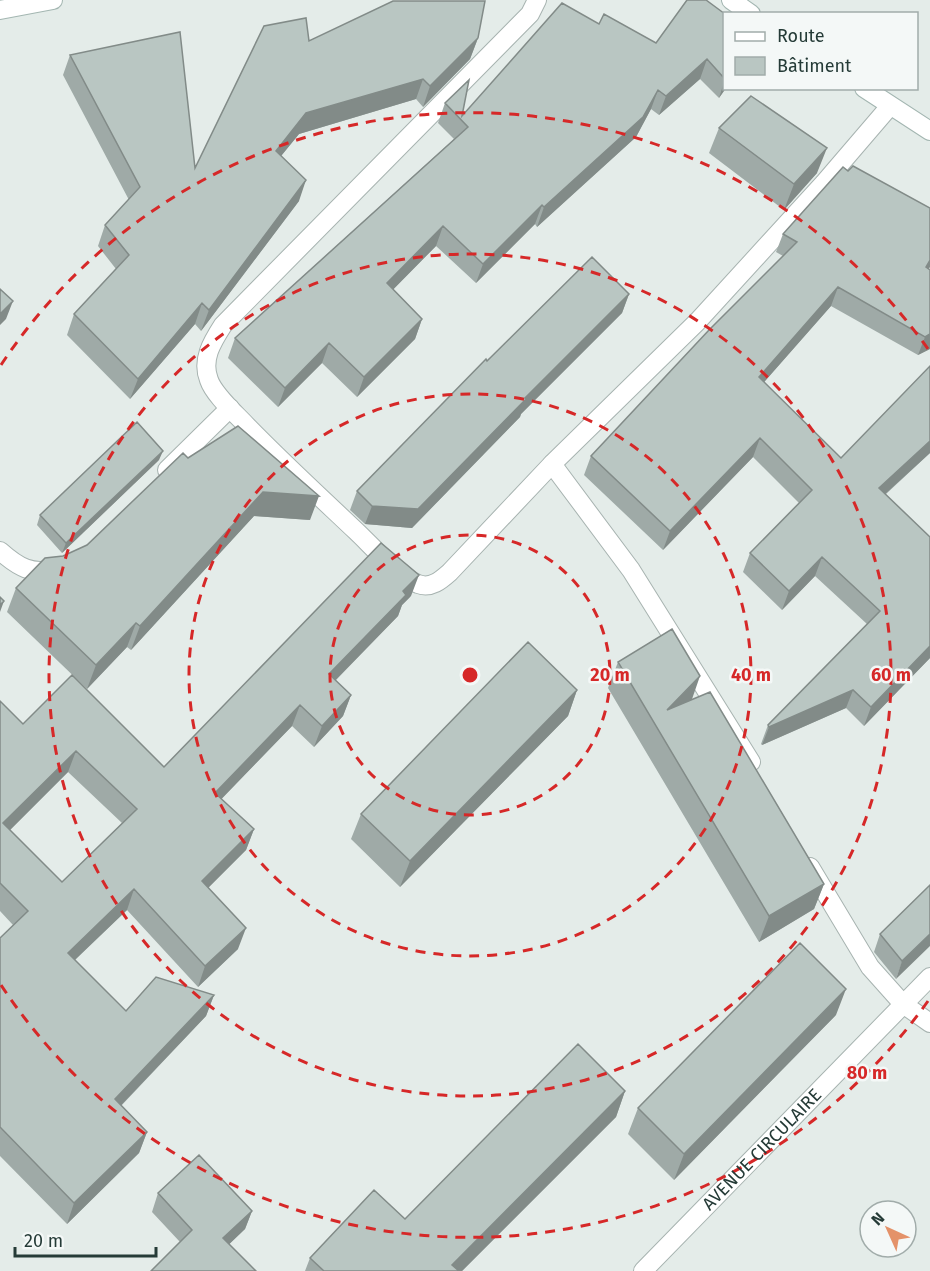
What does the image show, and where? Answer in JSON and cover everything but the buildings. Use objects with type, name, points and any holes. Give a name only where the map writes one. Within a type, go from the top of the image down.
[{"type":"street","points":[[0,10],[53,0]]},
{"type":"street","points":[[537,0],[530,14],[223,325],[207,355],[206,368],[209,382],[230,408],[284,463],[408,579],[418,585],[435,584],[450,572],[552,464],[697,322],[824,183],[890,106]]},
{"type":"street","points":[[731,0],[748,12]]},
{"type":"street","points":[[867,90],[930,131]]},
{"type":"street","points":[[155,481],[230,408]]},
{"type":"street","points":[[552,464],[631,570],[762,781]]},
{"type":"street","points":[[0,551],[21,568],[32,570],[52,570],[71,561]]},
{"type":"street","points":[[802,852],[870,968],[903,1004],[930,1023]]},
{"type":"street","name":"AVENUE CIRCULAIRE","points":[[643,1271],[930,976]]}]
